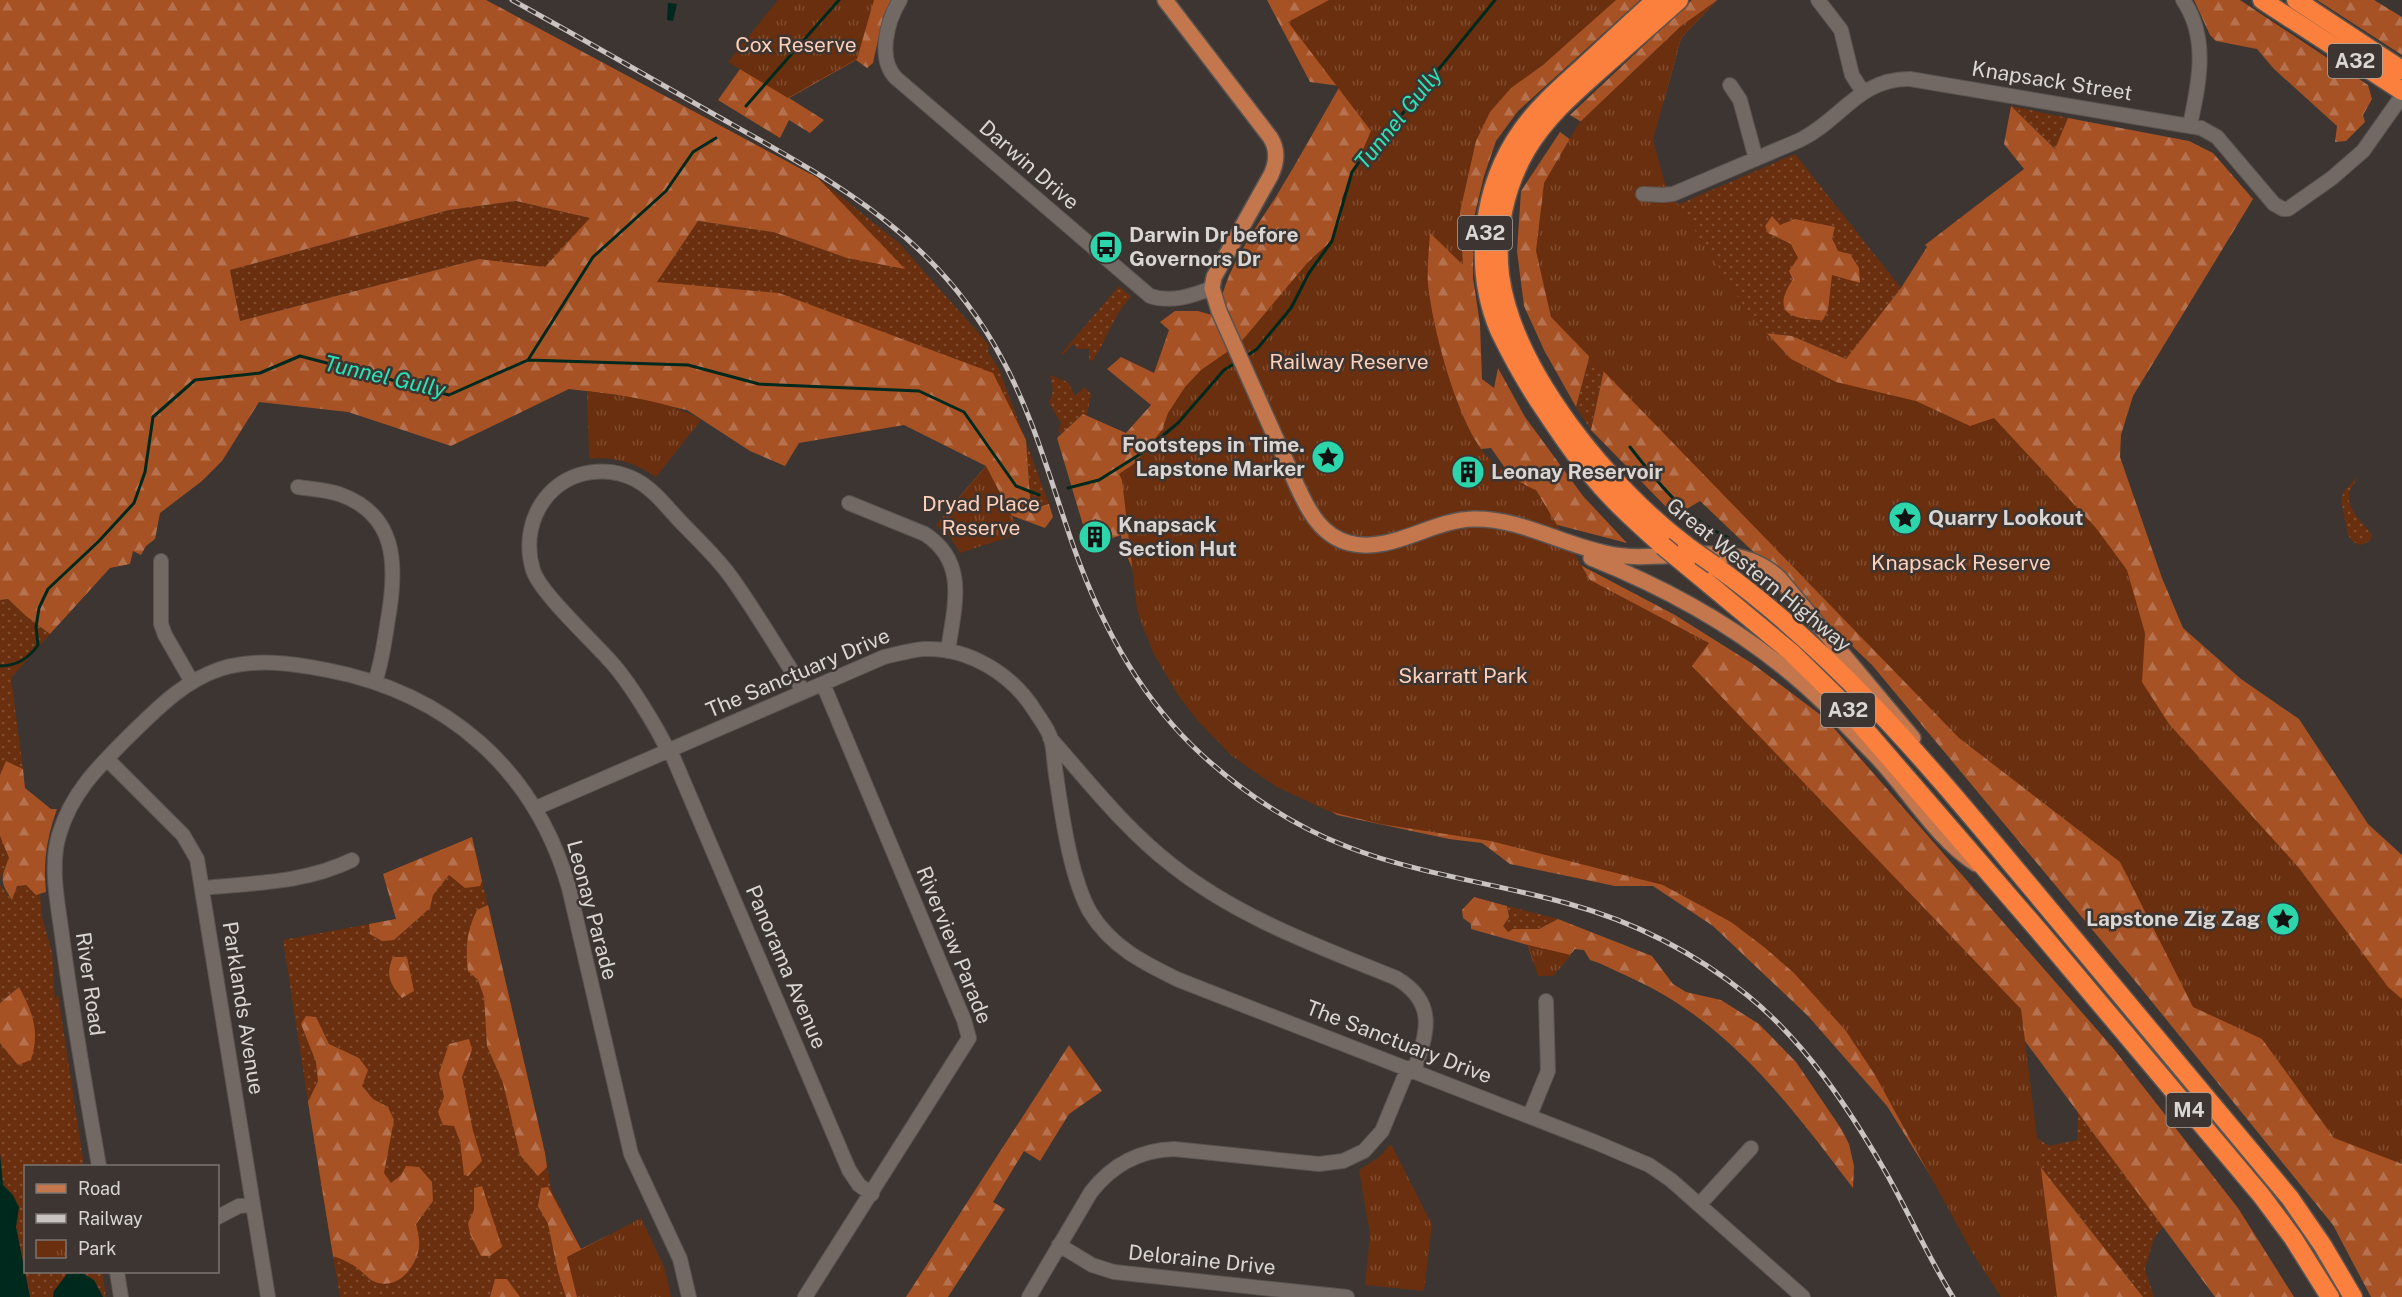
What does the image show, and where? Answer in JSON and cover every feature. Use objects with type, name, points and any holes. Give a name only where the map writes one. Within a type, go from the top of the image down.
[{"type":"highway","name":"Great Western Highway","points":[[1656,0],[1544,103],[1522,130],[1506,158],[1492,192],[1484,251],[1488,293],[1503,338],[1533,392],[1584,465],[1609,495],[1663,546],[1792,653],[1837,697],[2039,931]]},
{"type":"highway","name":"Great Western Highway","points":[[1679,0],[1571,96],[1536,136],[1518,166],[1503,214],[1499,250],[1504,293],[1515,329],[1553,399],[1576,432],[1626,492],[1687,546],[1805,637],[1848,678],[2007,859],[2228,1123]]},
{"type":"highway","name":"A32","points":[[2262,0],[2402,94]]},
{"type":"highway","name":"A32","points":[[2296,0],[2402,70]]},
{"type":"highway","points":[[2372,51],[2402,81]]},
{"type":"highway","name":"M4","points":[[2039,931],[2261,1195],[2293,1238],[2330,1297]]},
{"type":"highway","name":"M4","points":[[2228,1123],[2305,1218],[2353,1297]]},
{"type":"main road","points":[[1165,0],[1270,137],[1275,148],[1275,162],[1271,175],[1217,271],[1212,288],[1219,311],[1308,509],[1323,528],[1340,540],[1355,544],[1375,545],[1447,523],[1494,519],[1612,555],[1653,557],[1732,555],[1754,560],[1780,579],[1988,830],[2007,859]]},
{"type":"main road","points":[[1523,527],[1665,591],[1762,651],[1828,707],[1881,761],[1958,852],[1990,874]]},
{"type":"street","name":"Darwin Drive","points":[[900,0],[890,21],[887,38],[888,65],[894,77],[1150,296],[1162,299],[1187,297],[1212,288]]},
{"type":"street","points":[[1818,0],[1841,30],[1852,75],[1863,92]]},
{"type":"street","points":[[2183,0],[2192,14],[2201,46],[2196,96],[2190,125]]},
{"type":"street","name":"Knapsack Street","points":[[1643,194],[1673,194],[1756,159],[1809,136],[1863,92],[1884,81],[1910,79],[2190,125],[2206,130],[2217,137],[2274,204],[2283,209],[2288,208],[2332,178],[2363,152],[2402,94]]},
{"type":"street","points":[[1730,85],[1740,100],[1756,159]]},
{"type":"street","name":"Panorama Avenue","points":[[803,692],[731,576],[655,494],[636,480],[623,474],[602,471],[578,475],[551,492],[536,513],[531,528],[529,546],[532,569],[544,588],[618,670],[669,750],[849,1170],[859,1185],[872,1194]]},
{"type":"street","points":[[298,487],[330,492],[352,500],[371,515],[387,536],[393,557],[394,582],[381,661],[375,682]]},
{"type":"street","points":[[849,503],[925,534],[939,545],[949,558],[954,569],[956,588],[948,651]]},
{"type":"street","points":[[161,561],[161,624],[192,682]]},
{"type":"street","name":"The Sanctuary Drive","points":[[536,808],[884,657],[925,649],[948,651],[976,660],[1012,683],[1032,706],[1050,738],[1074,871],[1084,899],[1095,919],[1122,948],[1140,961],[1179,980],[1411,1069],[1649,1165],[1699,1205],[1803,1297]]},
{"type":"street","name":"Leonay Parade","points":[[69,808],[81,787],[106,759],[166,700],[192,682],[221,669],[262,662],[314,667],[375,682],[407,694],[432,707],[481,743],[504,766],[536,808],[560,859],[569,888],[631,1154],[680,1259],[689,1297]]},
{"type":"street","name":"Riverview Parade","points":[[805,1297],[969,1038],[964,1020],[823,684]]},
{"type":"street","points":[[1029,1297],[1091,1192],[1101,1179],[1130,1159],[1152,1151],[1174,1149],[1319,1164],[1336,1163],[1352,1158],[1370,1145],[1382,1131],[1425,1039],[1427,1024],[1421,1002],[1408,986],[1396,978],[1260,921],[1211,894],[1172,866],[1133,831],[1050,738]]},
{"type":"street","name":"Parklands Avenue","points":[[106,759],[190,845],[197,859],[268,1297]]},
{"type":"street","points":[[1056,778],[1067,771],[1078,770]]},
{"type":"street","name":"River Road","points":[[69,808],[56,845],[56,884],[75,1029],[99,1165]]},
{"type":"street","points":[[203,888],[276,881],[322,873],[352,860]]},
{"type":"street","points":[[1530,1116],[1548,1071],[1546,1000]]},
{"type":"street","points":[[1699,1205],[1751,1148]]},
{"type":"street","points":[[219,1216],[239,1206],[252,1205]]},
{"type":"street","name":"Deloraine Drive","points":[[1059,1245],[1092,1265],[1108,1271],[1286,1294],[1347,1297]]},
{"type":"street","points":[[117,1273],[121,1297]]},
{"type":"green space","points":[[0,0],[486,0],[818,178],[905,269],[847,258],[773,232],[698,221],[657,282],[779,293],[993,373],[1026,440],[1030,498],[1039,507],[1049,504],[1053,517],[1045,528],[997,510],[951,507],[986,466],[904,425],[799,443],[785,466],[750,451],[687,410],[618,395],[569,389],[451,446],[348,412],[259,402],[222,461],[202,481],[160,513],[155,539],[146,546],[141,555],[133,551],[130,564],[110,568],[50,634],[8,599],[0,600]],"holes":[[[516,201],[590,218],[545,267],[479,259],[240,321],[230,270],[449,210]]]},
{"type":"green space","name":"Cox Reserve","points":[[778,0],[874,0],[857,59],[788,98],[728,62]]},
{"type":"green space","name":"Cox Reserve","points":[[789,0],[891,0],[883,17],[873,63],[867,68],[856,60],[789,98],[824,120],[810,133],[789,120],[780,138],[718,100]]},
{"type":"green space","name":"Railway Reserve","points":[[1267,0],[1640,0],[1518,111],[1496,141],[1484,176],[1473,222],[1473,278],[1480,324],[1482,379],[1494,388],[1498,368],[1525,417],[1583,496],[1627,543],[1542,521],[1491,448],[1461,451],[1269,404],[1222,296],[1232,269],[1253,231],[1340,86],[1310,82]]},
{"type":"green space","name":"Skarratt Park","points":[[1329,0],[1616,0],[1543,65],[1511,88],[1490,112],[1476,141],[1460,212],[1463,265],[1430,233],[1428,284],[1440,347],[1454,393],[1471,433],[1481,449],[1506,473],[1536,490],[1590,580],[1709,643],[1692,666],[2021,1009],[2057,1297],[2001,1297],[1972,1252],[1875,1075],[1846,1031],[1794,973],[1731,922],[1663,885],[1491,841],[1380,824],[1328,811],[1275,786],[1232,756],[1198,721],[1178,695],[1154,654],[1137,609],[1122,480],[1119,474],[1135,463],[1162,430],[1168,413],[1185,387],[1201,370],[1240,343],[1308,262],[1330,242],[1341,219],[1342,198],[1371,131],[1288,22]]},
{"type":"green space","points":[[1692,0],[1717,0],[1681,38],[1664,100],[1605,136],[1570,115]]},
{"type":"green space","points":[[2194,0],[2240,0],[2368,85],[2372,99],[2363,115],[2365,122],[2346,141],[2335,142],[2337,126],[2274,69],[2257,49],[2216,41],[2210,35]]},
{"type":"green space","points":[[2317,0],[2374,0],[2402,17],[2402,55]]},
{"type":"green space","name":"Knapsack Reserve","points":[[1716,1],[1681,38],[1653,140],[1665,184],[1749,314],[1791,359],[1836,382],[1916,401],[1970,426],[1994,418],[2096,528],[2127,570],[2145,633],[2142,682],[2169,724],[2299,868],[2388,987],[2402,999],[2402,1164],[2334,1138],[2262,1039],[2193,1007],[2120,862],[1959,738],[1551,317],[1536,251],[1544,183],[1579,123],[1681,26]]},
{"type":"green space","points":[[2011,106],[2068,118],[2056,150]]},
{"type":"green space","points":[[2011,106],[2055,149],[2068,118],[2189,141],[2213,153],[2253,199],[2133,396],[2121,435],[2120,457],[2162,578],[2183,628],[2241,679],[2299,719],[2368,824],[2402,855],[2402,1297],[2371,1297],[2333,1225],[2135,981],[1872,665],[1700,501],[1675,516],[1591,430],[1619,300],[1605,297],[1576,407],[1544,350],[1524,306],[1517,251],[1521,191],[1560,132],[1616,173],[1720,328],[1792,336],[1846,359],[1901,288],[1927,247],[1925,245],[2024,169],[2004,144]]},
{"type":"green space","points":[[1795,154],[1901,288],[1847,359],[1792,336],[1720,328],[1670,208]]},
{"type":"green space","points":[[818,178],[899,243],[989,345],[988,352],[999,369],[1025,440],[657,282],[697,221],[773,232],[847,258],[904,268]]},
{"type":"green space","points":[[516,201],[591,218],[545,268],[479,259],[240,321],[230,270],[449,210]]},
{"type":"green space","points":[[1772,216],[1780,225],[1795,219],[1835,227],[1832,238],[1838,251],[1850,254],[1859,268],[1860,283],[1832,275],[1828,310],[1823,320],[1794,316],[1784,307],[1786,291],[1793,279],[1789,271],[1798,258],[1791,244],[1768,233],[1765,226]]},
{"type":"green space","points":[[1119,286],[1131,297],[1119,312],[1093,360],[1089,361],[1089,349],[1078,349],[1073,344],[1063,355],[1061,354]]},
{"type":"green space","points":[[1605,296],[1619,299],[1591,430],[1576,407]]},
{"type":"green space","points":[[1175,311],[1198,311],[1212,315],[1255,411],[1141,588],[1122,545],[1121,535],[1107,540],[1096,519],[1083,525],[1057,438],[1083,414],[1126,433],[1151,405],[1107,369],[1121,357],[1154,373],[1169,330],[1160,322]]},
{"type":"green space","points":[[1050,375],[1068,382],[1075,396],[1085,387],[1091,394],[1087,416],[1083,414],[1061,434],[1058,431],[1061,423],[1049,403],[1053,390]]},
{"type":"green space","points":[[587,391],[662,404],[701,420],[656,477],[624,462],[589,459]]},
{"type":"green space","points":[[1026,442],[1049,504],[1039,507],[1030,498]]},
{"type":"green space","name":"Dryad Place Reserve","points":[[986,466],[1021,533],[960,553],[950,537],[936,525]]},
{"type":"green space","points":[[2357,477],[2350,492],[2350,505],[2372,535],[2370,541],[2361,545],[2353,542],[2348,535],[2341,500],[2344,491]]},
{"type":"green space","name":"Skarratt Park","points":[[1567,558],[1675,615],[1753,664],[1826,719],[2113,1048],[2238,1208],[2294,1297],[2215,1297],[1973,971],[2031,1155],[2143,1297],[2006,1297],[1887,1106],[1808,1016],[1713,926],[1653,886],[1615,886],[1510,864],[1482,843],[1449,839],[1337,815],[1279,780]]},
{"type":"green space","points":[[8,599],[50,634],[11,678],[23,769],[6,761],[0,775],[0,600]]},
{"type":"green space","points":[[6,761],[23,769],[25,788],[51,809],[57,809],[47,850],[46,892],[36,895],[26,885],[17,886],[12,900],[5,889],[3,880],[9,858],[0,836],[0,775]]},
{"type":"green space","points":[[0,836],[9,858],[0,879]]},
{"type":"green space","points":[[472,837],[545,1153],[551,1189],[581,1250],[577,1297],[340,1297],[283,940],[396,919],[383,874]]},
{"type":"green space","points":[[472,837],[482,881],[480,886],[465,888],[449,875],[433,895],[430,908],[394,940],[382,941],[370,934],[369,924],[396,919],[383,874]]},
{"type":"green space","points":[[0,885],[12,900],[17,886],[26,885],[36,894],[40,894],[42,917],[52,953],[55,1000],[58,994],[84,1165],[24,1165],[24,1267],[16,1227],[18,1216],[12,1194],[3,1185],[0,1154],[0,1043],[4,1046],[19,987],[0,1003]]},
{"type":"green space","points":[[1474,897],[1507,906],[1509,917],[1503,926],[1508,932],[1513,929],[1539,929],[1558,919],[1652,956],[1673,984],[1686,992],[1721,1000],[1759,1024],[1796,1062],[1842,1130],[1849,1144],[1854,1166],[1853,1188],[1770,1084],[1722,1037],[1697,1017],[1652,988],[1590,960],[1584,950],[1575,949],[1567,957],[1556,961],[1533,962],[1528,945],[1471,929],[1471,924],[1463,918],[1462,910]]},
{"type":"green space","points":[[488,905],[545,1153],[547,1167],[538,1176],[520,1155],[503,1083],[487,1046],[484,997],[478,980],[468,971],[467,947],[471,925],[477,910]]},
{"type":"green space","points":[[1507,906],[1558,919],[1539,929],[1513,929],[1508,933],[1503,926],[1509,917]]},
{"type":"green space","points":[[1528,945],[1571,955],[1553,976],[1538,976]]},
{"type":"green space","points":[[393,957],[407,957],[414,991],[402,998],[390,979],[389,969]]},
{"type":"green space","points":[[19,987],[34,1022],[35,1040],[31,1060],[18,1065],[0,1043],[0,1003]]},
{"type":"green space","points":[[306,1016],[316,1017],[329,1044],[359,1058],[368,1070],[362,1086],[373,1099],[388,1107],[394,1120],[384,1173],[391,1183],[401,1175],[406,1166],[419,1167],[432,1182],[433,1201],[416,1224],[419,1245],[412,1266],[402,1278],[388,1284],[373,1281],[352,1264],[333,1256],[308,1102],[318,1081],[316,1062],[301,1024]]},
{"type":"green space","points":[[469,1039],[472,1050],[462,1077],[473,1131],[482,1161],[468,1176],[464,1175],[460,1141],[454,1126],[443,1125],[438,1112],[444,1097],[439,1073],[449,1044]]},
{"type":"green space","points":[[1069,1045],[1102,1091],[1069,1114],[1040,1161],[1024,1151],[993,1202],[1005,1209],[948,1297],[906,1297]]},
{"type":"green space","points":[[2078,1112],[2163,1226],[2154,1239],[2145,1269],[2154,1297],[2143,1297],[2003,1116],[2049,1146],[2077,1140]]},
{"type":"green space","points":[[1391,1144],[1432,1225],[1424,1291],[1365,1285],[1370,1234],[1359,1170],[1378,1158]]},
{"type":"green space","points":[[482,1186],[502,1247],[490,1256],[481,1256],[470,1234],[468,1223],[474,1210],[474,1188]]},
{"type":"green space","points":[[548,1187],[581,1249],[607,1236],[594,1297],[566,1297],[548,1224],[538,1206],[541,1188]]},
{"type":"green space","points":[[641,1218],[665,1269],[671,1297],[577,1297],[567,1257]]},
{"type":"green space","points":[[25,1273],[102,1273],[106,1297],[103,1297],[94,1280],[54,1291],[53,1297],[30,1297]]},
{"type":"green space","points":[[495,1279],[507,1279],[520,1297],[490,1297]]},
{"type":"shaded area","points":[[668,3],[677,4],[673,21],[667,20]]},
{"type":"shaded area","points":[[0,1154],[3,1185],[12,1194],[19,1207],[16,1227],[30,1297],[0,1297]]},
{"type":"shaded area","points":[[83,1273],[94,1280],[103,1297],[53,1297],[54,1291],[67,1274]]},
{"type":"waterway","points":[[746,106],[839,0]]},
{"type":"waterway","name":"Tunnel Gully","points":[[1245,357],[1257,349],[1291,308],[1309,273],[1332,241],[1352,172],[1361,159],[1394,124],[1495,0]]},
{"type":"waterway","points":[[528,360],[593,257],[666,191],[693,152],[716,138]]},
{"type":"waterway","name":"Tunnel Gully","points":[[0,666],[17,663],[34,650],[38,645],[36,627],[39,608],[48,589],[99,541],[134,503],[145,472],[153,417],[195,380],[260,373],[300,356],[449,395],[528,360],[688,365],[759,384],[919,391],[964,412],[1016,486],[1039,495]]},
{"type":"waterway","name":"Tunnel Gully","points":[[1068,488],[1099,480],[1142,453],[1178,423],[1224,370],[1237,362]]},
{"type":"waterway","points":[[1630,447],[1674,499],[1699,521],[1729,538]]},
{"type":"railway","points":[[512,0],[760,140],[840,188],[913,244],[945,277],[975,314],[1013,380],[1033,427],[1085,577],[1110,633],[1160,710],[1202,755],[1253,796],[1289,819],[1328,839],[1401,864],[1591,910],[1661,939],[1726,979],[1768,1013],[1788,1033],[1824,1077],[1856,1123],[1885,1171],[1953,1297]]},
{"type":"place","name":"Darwin Dr before Governors Dr","points":[[1106,247]]},
{"type":"place","name":"Footsteps in Time. Lapstone Marker","points":[[1328,457]]},
{"type":"place","name":"Leonay Reservoir","points":[[1468,472]]},
{"type":"place","name":"Quarry Lookout","points":[[1905,518]]},
{"type":"place","name":"Knapsack Section Hut","points":[[1095,537]]},
{"type":"place","name":"Lapstone Zig Zag","points":[[2283,919]]}]
